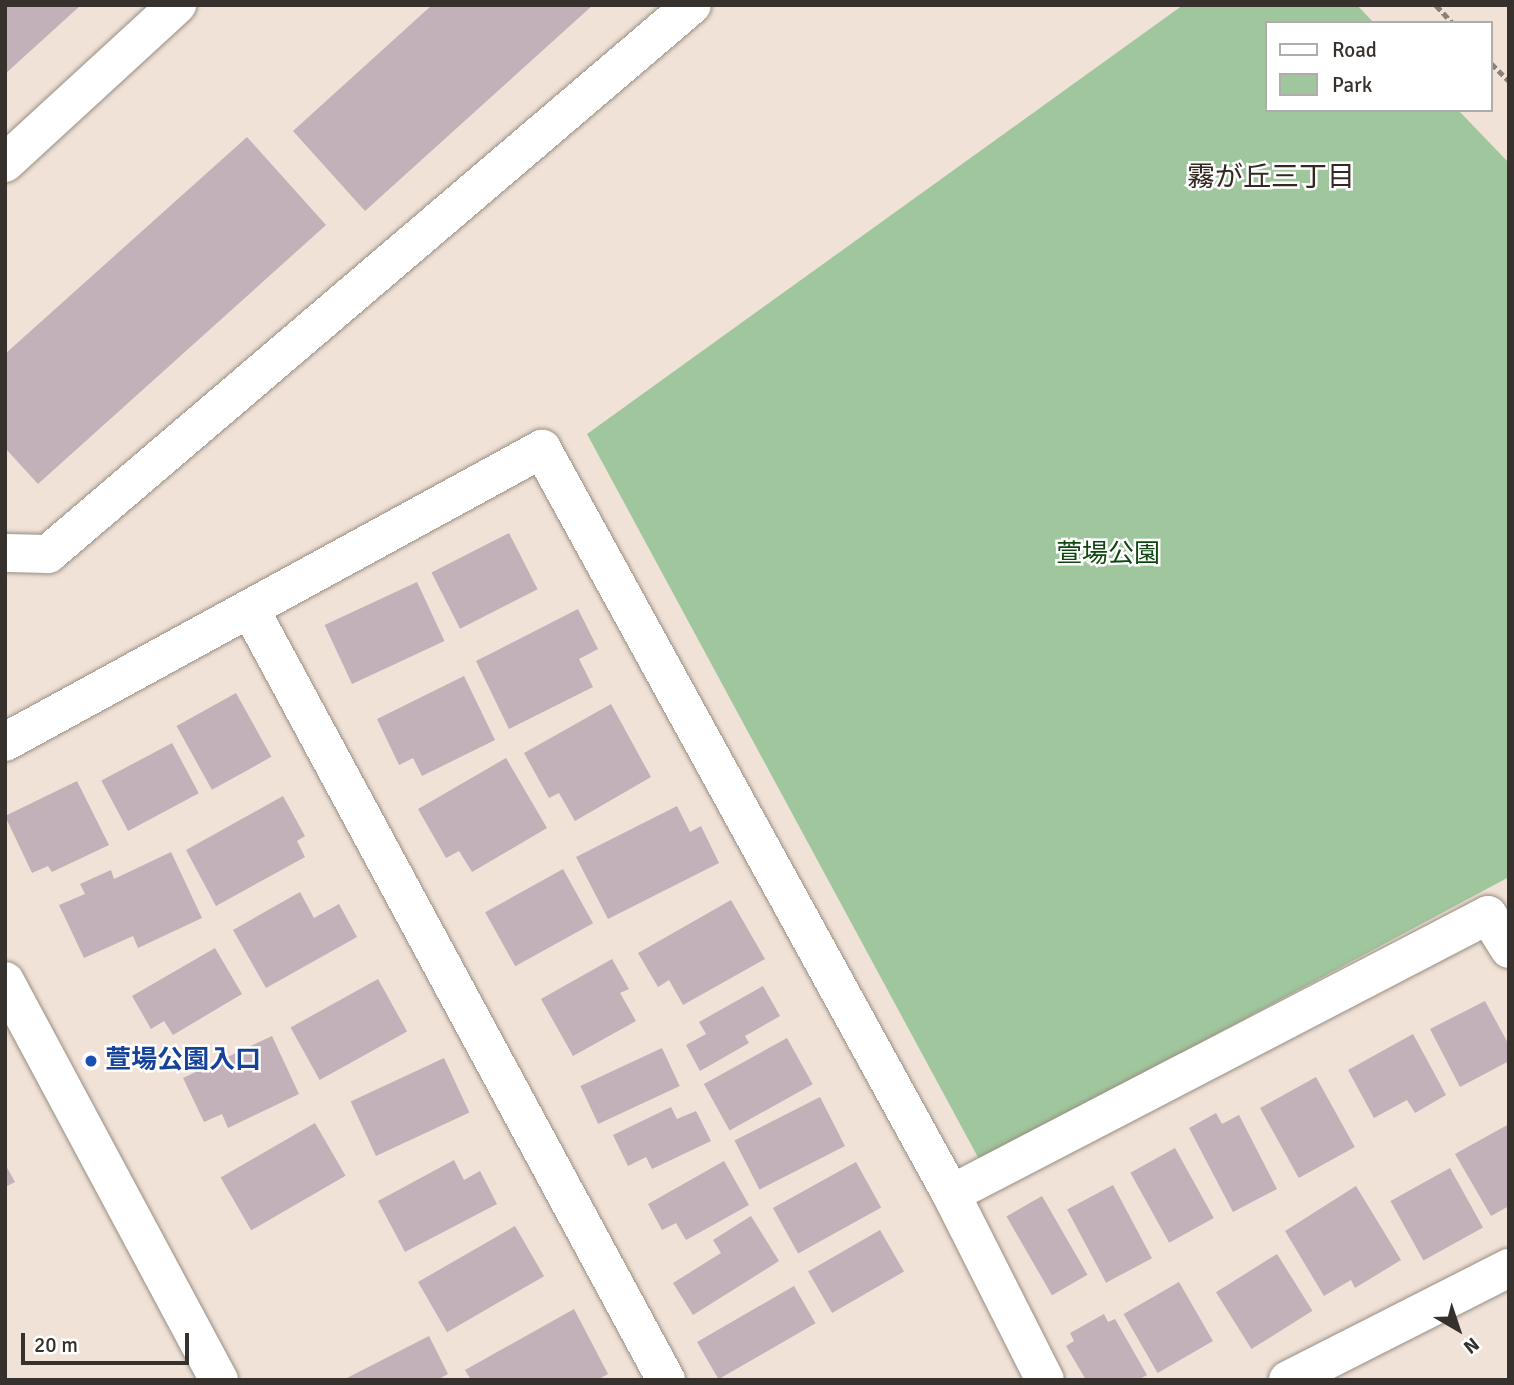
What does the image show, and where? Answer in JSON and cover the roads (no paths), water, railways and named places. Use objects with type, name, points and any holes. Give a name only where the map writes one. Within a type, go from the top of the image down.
[{"type":"street","points":[[5,163],[177,5]]},
{"type":"street","points":[[5,553],[48,554],[692,5]]},
{"type":"street","points":[[5,742],[542,449],[951,1194],[1045,1380]]},
{"type":"street","points":[[250,609],[666,1380]]},
{"type":"street","points":[[951,1194],[1488,915],[1509,949]]},
{"type":"street","points":[[5,981],[219,1380]]},
{"type":"street","points":[[1288,1380],[1509,1268]]},
{"type":"place","name":"萱場公園入口","points":[[91,1061]]},
{"type":"district","name":"霧が丘三丁目","points":[[1271,177]]},
{"type":"park label","name":"萱場公園","points":[[1108,555]]}]
